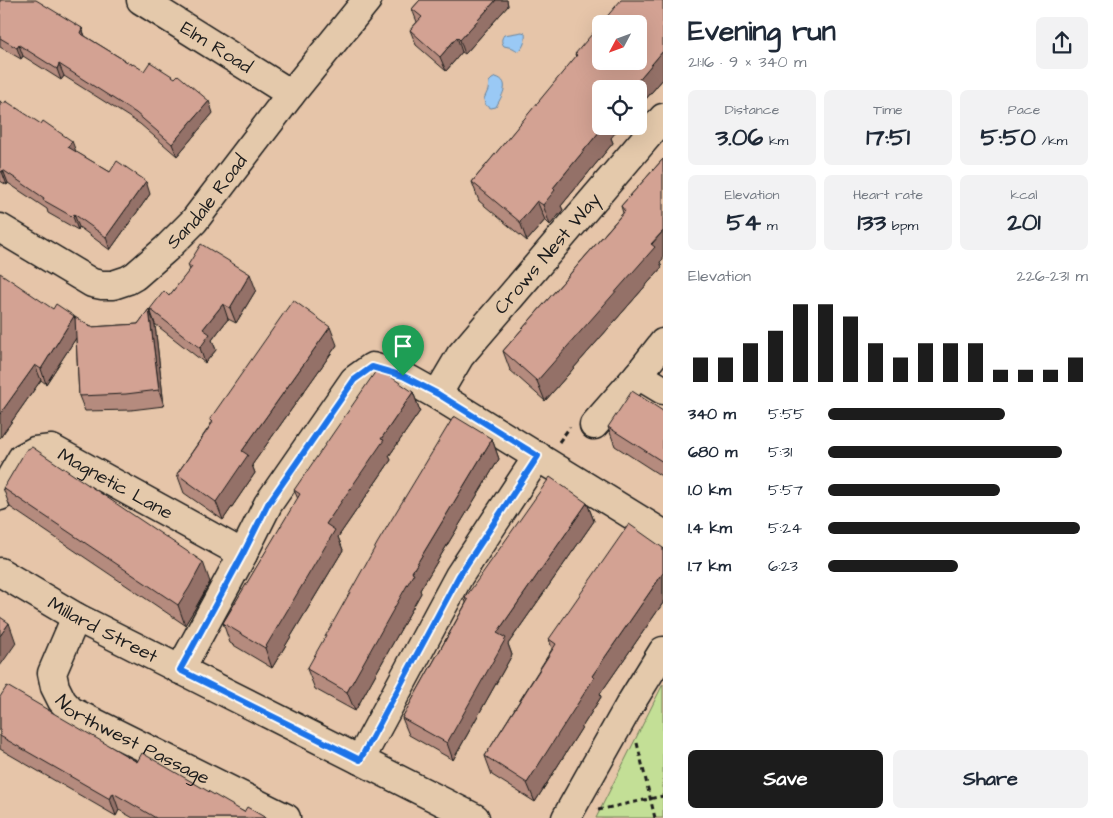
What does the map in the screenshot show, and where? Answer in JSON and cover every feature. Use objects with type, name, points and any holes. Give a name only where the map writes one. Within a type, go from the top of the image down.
[{"type":"street","name":"Elm Road","points":[[141,0],[291,94]]},
{"type":"street","name":"Sandale Road","points":[[0,228],[92,283],[108,286],[124,282],[135,276],[194,221],[291,94],[367,0]]},
{"type":"street","name":"Crows Nest Way","points":[[438,394],[460,356],[663,118]]},
{"type":"street","points":[[594,425],[663,343]]},
{"type":"street","points":[[180,670],[268,504],[354,380],[372,367],[403,376],[438,394],[663,534]]},
{"type":"street","points":[[638,375],[663,390]]},
{"type":"street","name":"Magnetic Lane","points":[[0,496],[22,458],[35,451],[52,449],[243,554]]},
{"type":"street","points":[[360,760],[459,576],[542,458]]},
{"type":"street","name":"Millard Street","points":[[0,572],[76,617],[475,818]]},
{"type":"street","name":"Northwest Passage","points":[[76,617],[52,673],[55,687],[62,701],[71,711],[286,818]]},
{"type":"street","points":[[566,818],[629,706],[663,651]]},
{"type":"path","points":[[542,458],[580,414],[594,425]]},
{"type":"path","points":[[638,743],[655,818]]},
{"type":"path","points":[[566,818],[663,796]]},
{"type":"green space","points":[[663,684],[663,818],[596,818]]},
{"type":"water","points":[[525,33],[525,40],[519,51],[504,46],[502,43],[504,35]]},
{"type":"water","points":[[496,77],[503,82],[504,90],[496,107],[491,108],[485,105],[484,99],[489,82]]},
{"type":"building","points":[[0,0],[36,0],[82,28],[80,33],[132,65],[144,71],[150,62],[175,78],[178,75],[209,101],[172,144],[136,113],[59,64],[57,69],[19,45],[17,48],[0,38]]},
{"type":"building","points":[[420,0],[496,0],[460,40],[457,37],[440,57],[410,30],[422,17],[412,9]]},
{"type":"building","points":[[621,0],[663,0],[663,51],[648,69],[648,15],[608,15]]},
{"type":"building","points":[[592,34],[592,70],[647,70],[639,80],[592,80],[592,135],[597,135],[553,188],[555,190],[543,205],[537,201],[520,222],[472,182],[577,55],[575,54]]},
{"type":"building","points":[[0,101],[4,104],[6,101],[41,124],[43,121],[72,141],[68,147],[110,172],[117,161],[146,181],[106,237],[74,214],[73,217],[43,200],[44,198],[3,170],[2,172],[0,171]]},
{"type":"building","points":[[663,159],[663,231],[651,244],[655,247],[537,381],[503,351],[625,211],[621,206]]},
{"type":"building","points":[[201,244],[250,274],[230,308],[223,304],[203,329],[210,334],[200,348],[150,309],[164,291],[169,296],[192,267],[188,265]]},
{"type":"building","points":[[0,273],[53,309],[56,304],[74,316],[41,369],[35,365],[0,414]]},
{"type":"building","points":[[293,300],[330,327],[242,451],[248,455],[216,502],[177,474],[213,422],[210,419]]},
{"type":"building","points":[[149,309],[159,390],[126,394],[79,396],[75,317],[91,327],[138,324]]},
{"type":"building","points":[[378,368],[413,392],[381,439],[384,440],[326,524],[335,530],[265,648],[223,623],[300,494],[294,490]]},
{"type":"building","points":[[632,391],[663,411],[663,462],[608,427]]},
{"type":"building","points":[[454,416],[492,439],[412,572],[414,573],[347,692],[307,669],[378,542]]},
{"type":"building","points":[[32,447],[203,562],[178,605],[3,488],[26,450]]},
{"type":"building","points":[[550,477],[587,503],[497,633],[506,638],[447,743],[402,718],[468,600],[465,598]]},
{"type":"building","points":[[629,524],[663,548],[663,573],[592,676],[594,678],[527,783],[485,756],[556,644],[549,639]]},
{"type":"building","points":[[0,617],[9,623],[0,636]]},
{"type":"building","points":[[7,686],[137,762],[142,753],[244,812],[247,807],[266,818],[156,818],[113,793],[110,799],[0,736],[0,697]]},
{"type":"route","points":[[372,367],[403,376],[438,394],[538,456],[459,576],[360,760],[180,670],[268,504],[354,380],[372,367]]}]
